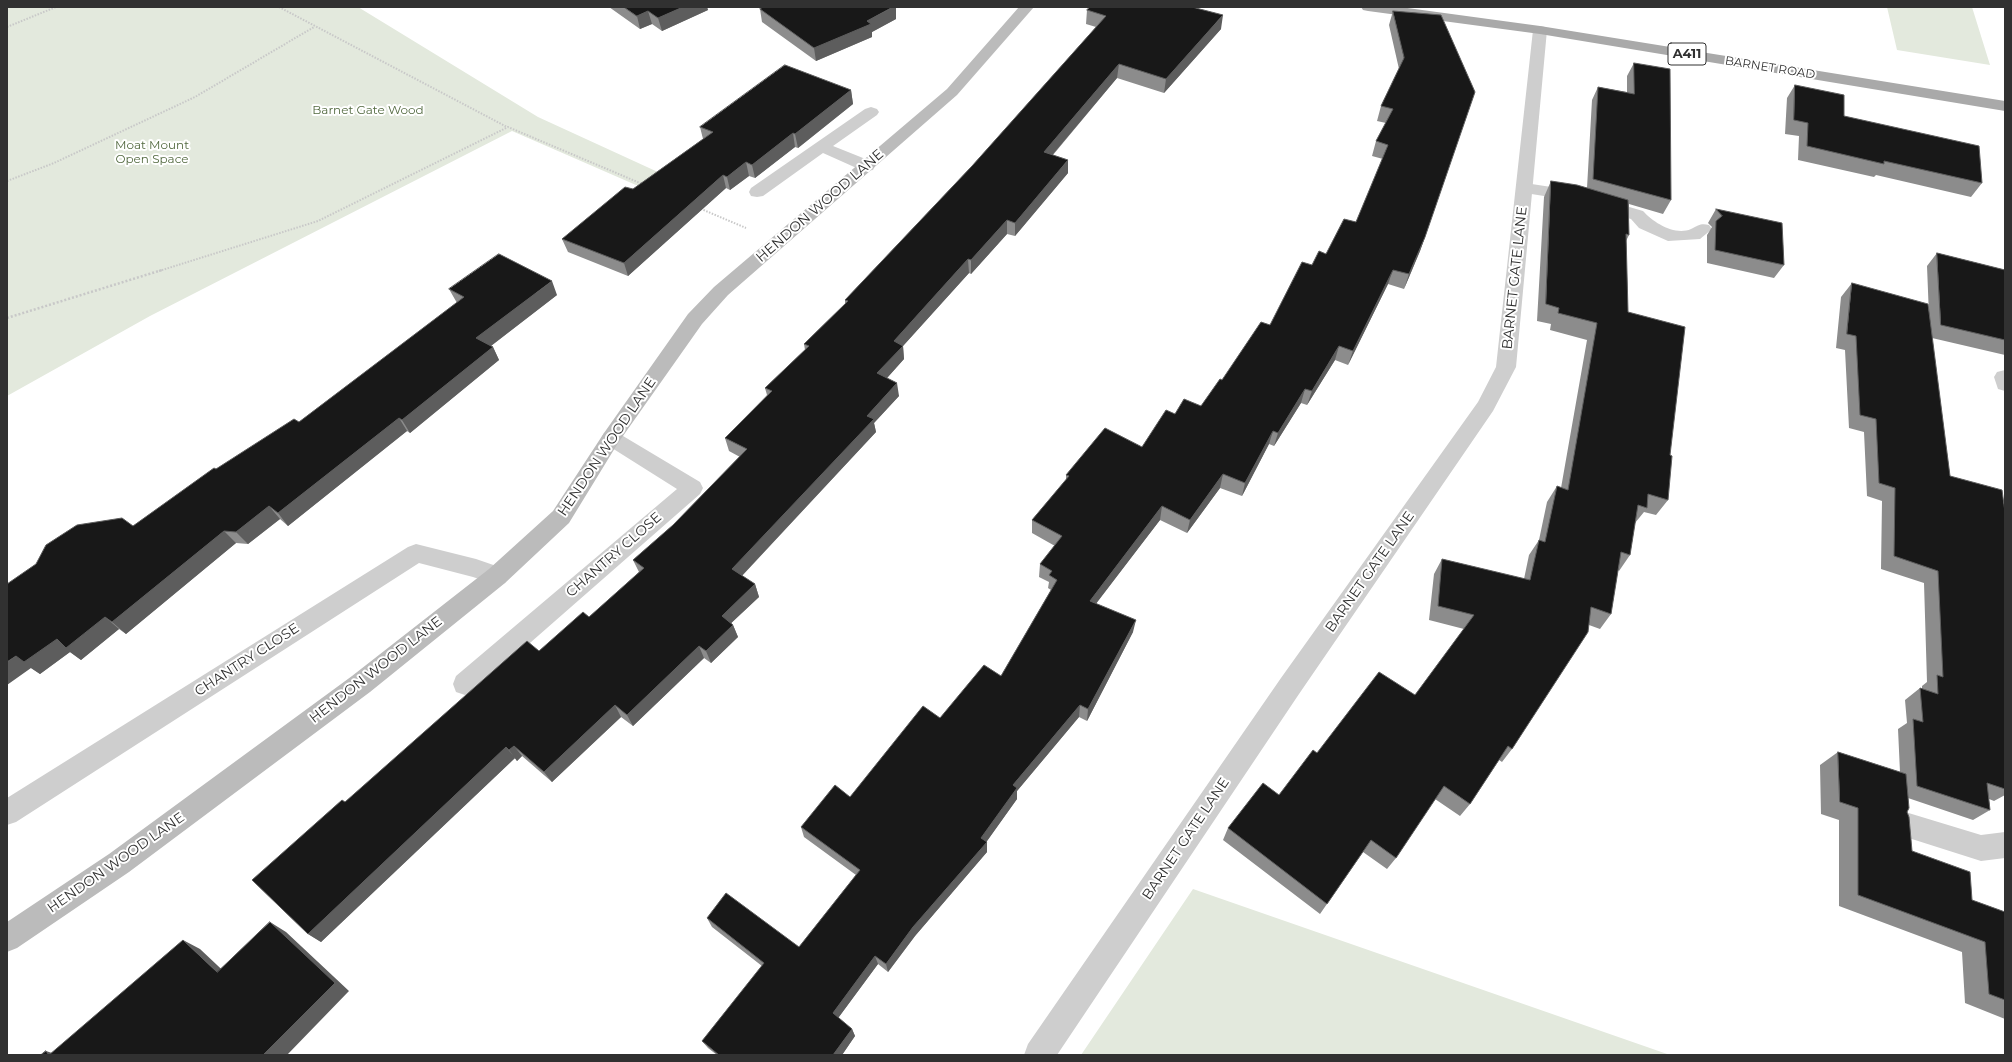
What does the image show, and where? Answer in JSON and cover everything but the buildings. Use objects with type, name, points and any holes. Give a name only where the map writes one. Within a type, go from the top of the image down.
[{"type":"main road","name":"HENDON WOOD LANE","points":[[7,938],[132,853],[361,684],[497,576],[561,517],[611,438],[695,319],[722,291],[780,239],[952,92],[1027,7]]},
{"type":"main road","name":"BARNET ROAD","points":[[1368,7],[1540,30],[2005,106]]},
{"type":"street","name":"BARNET GATE LANE","points":[[1038,1055],[1290,686],[1486,406],[1506,366],[1540,30]]},
{"type":"street","points":[[757,192],[871,112]]},
{"type":"street","points":[[822,147],[867,166]]},
{"type":"street","points":[[1525,188],[1572,195],[1637,215],[1645,224],[1668,235],[1694,235],[1703,229]]},
{"type":"street","name":"CHANTRY CLOSE","points":[[465,684],[692,488],[611,438]]},
{"type":"street","name":"CHANTRY CLOSE","points":[[7,813],[416,553],[476,568],[497,576]]},
{"type":"street","points":[[1902,824],[1981,848],[2005,845]]},
{"type":"path","points":[[7,27],[56,7]]},
{"type":"path","points":[[279,7],[314,27],[508,127],[665,196],[745,227]]},
{"type":"path","points":[[7,180],[54,163],[195,97],[314,27]]},
{"type":"path","points":[[7,318],[318,221],[508,127]]},
{"type":"green space","name":"Barnet Gate Wood","points":[[7,7],[358,7],[538,117],[708,195],[691,209],[512,131],[150,316],[7,396]]},
{"type":"green space","points":[[1887,7],[1972,7],[1990,65],[1897,50]]},
{"type":"green space","points":[[1193,889],[1670,1055],[1081,1055]]},
{"type":"park label","name":"Moat Mount Open Space","points":[[152,152]]}]
